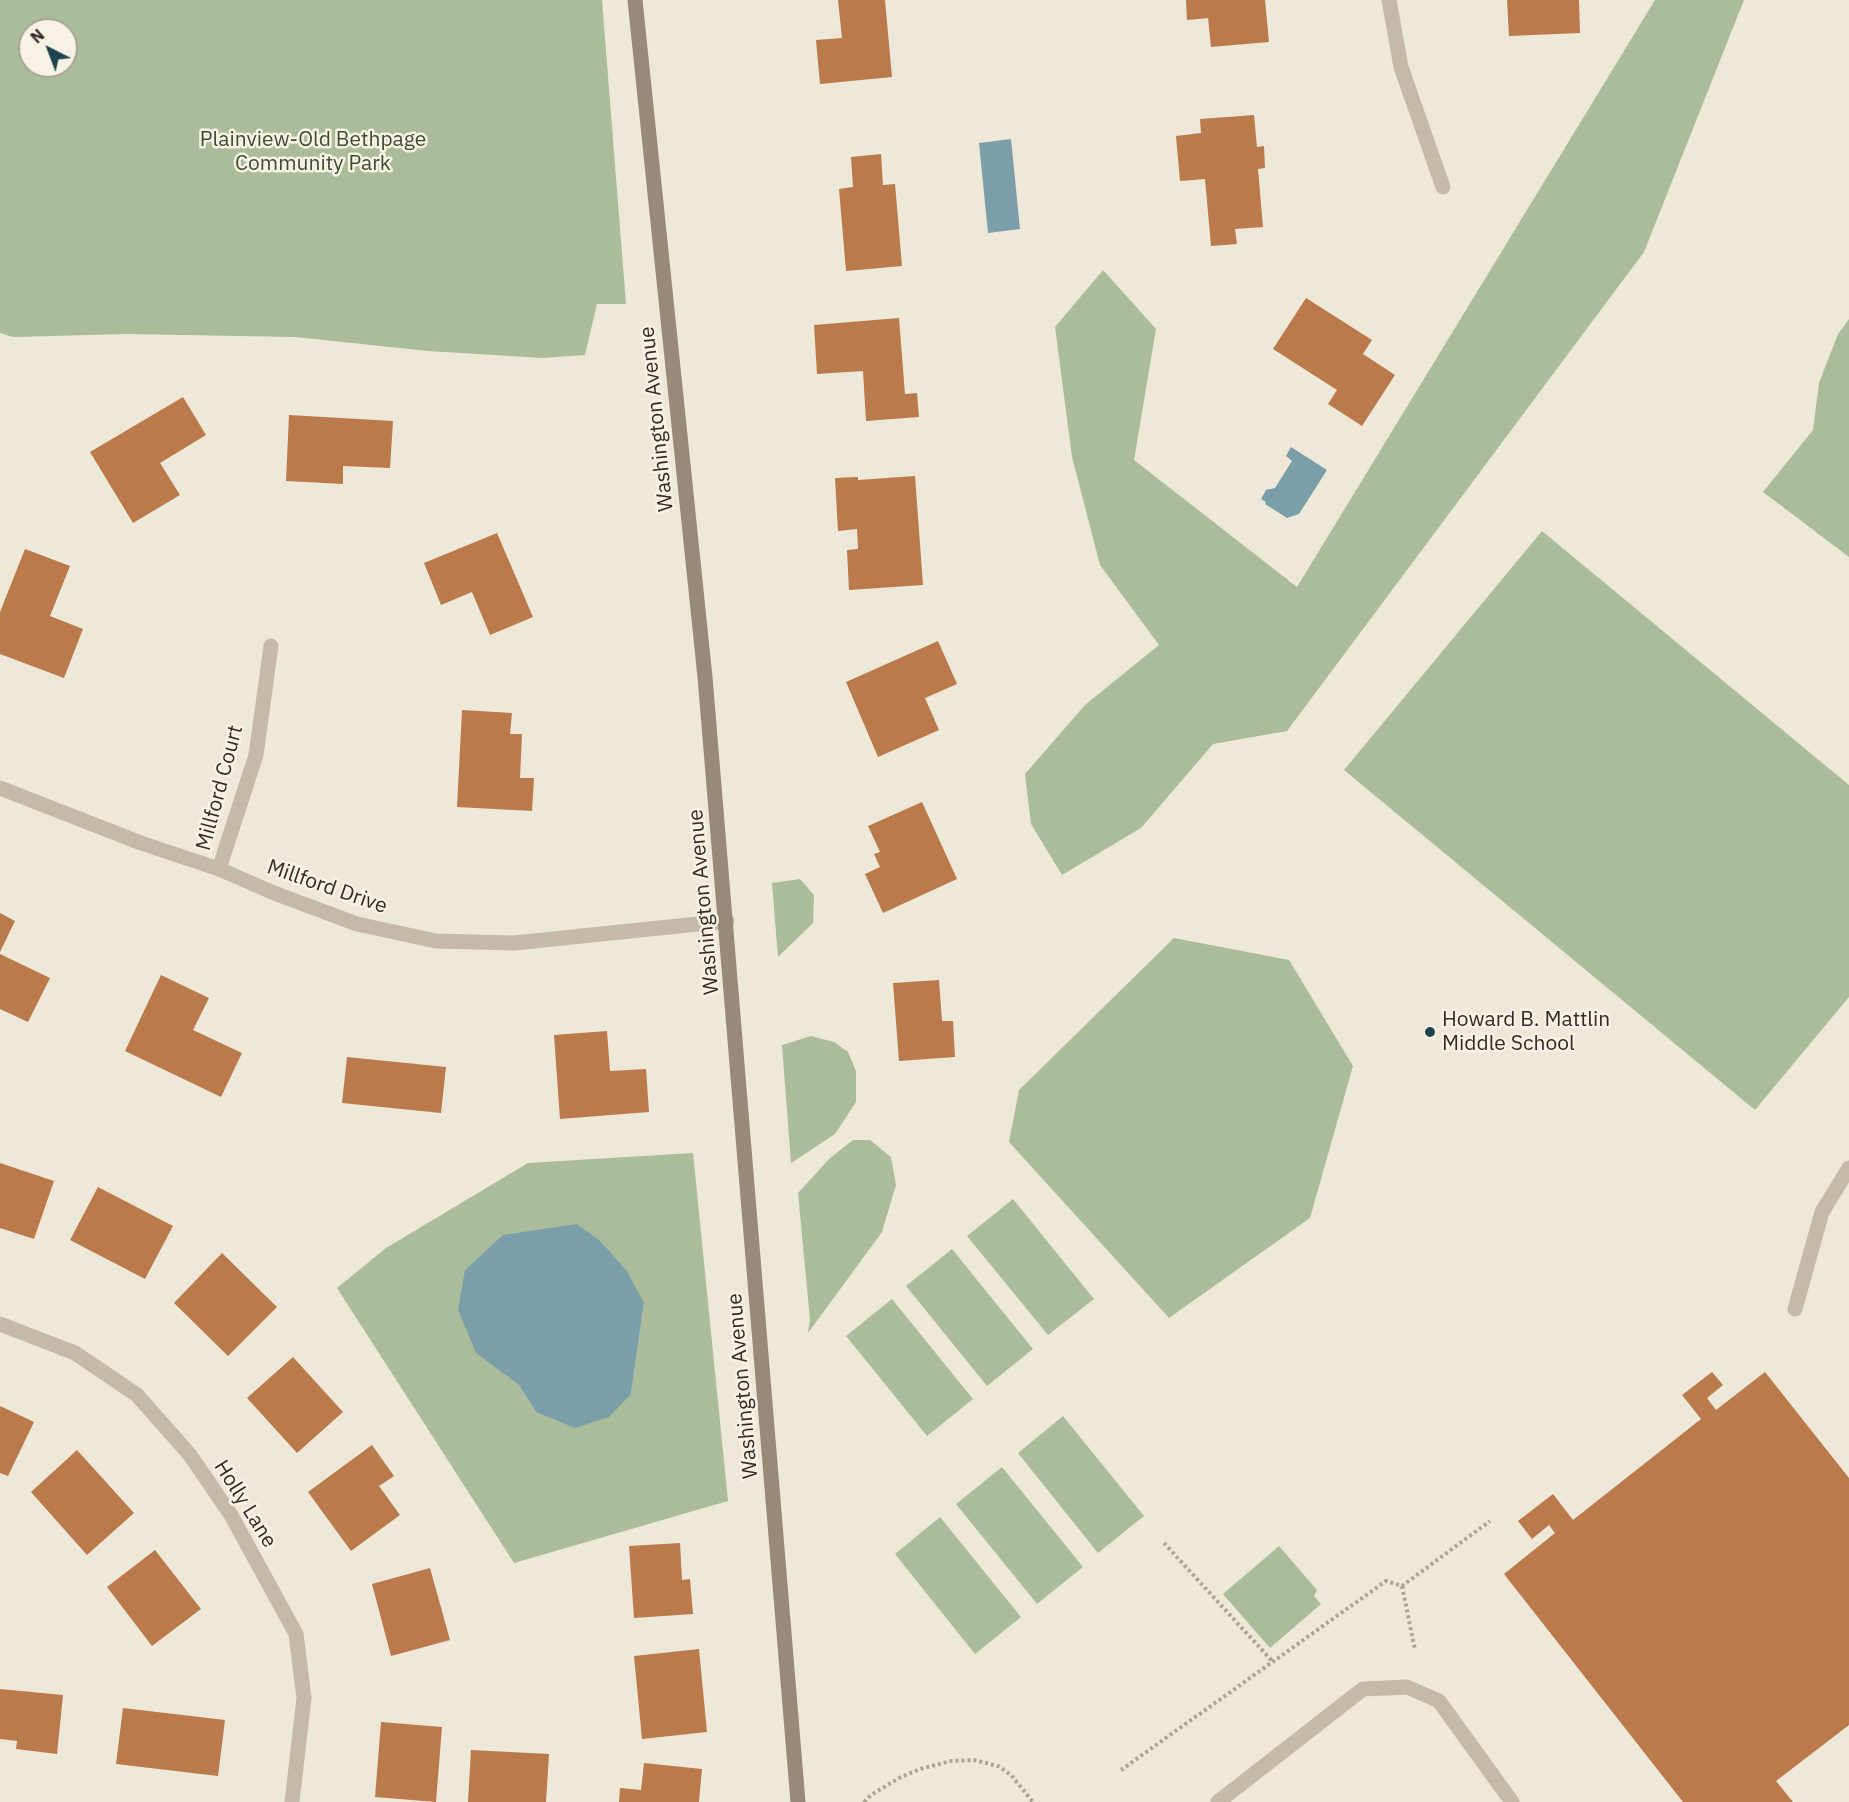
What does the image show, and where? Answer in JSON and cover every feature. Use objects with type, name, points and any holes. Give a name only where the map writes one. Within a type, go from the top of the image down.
[{"type":"main road","name":"Washington Avenue","points":[[635,0],[705,677],[727,921],[798,1802]]},
{"type":"street","points":[[1389,0],[1401,67],[1443,187]]},
{"type":"street","name":"Millford Court","points":[[219,869],[256,755],[271,646]]},
{"type":"street","name":"Millford Drive","points":[[0,788],[141,843],[219,869],[274,893],[357,924],[436,941],[514,943],[727,921]]},
{"type":"street","points":[[1795,1309],[1822,1212],[1849,1168]]},
{"type":"street","name":"Holly Lane","points":[[0,1324],[75,1353],[137,1395],[190,1455],[231,1515],[296,1634],[304,1698],[292,1802]]},
{"type":"street","points":[[1218,1802],[1363,1689],[1407,1687],[1439,1701],[1512,1802]]},
{"type":"path","points":[[1402,1586],[1490,1521]]},
{"type":"path","points":[[1164,1543],[1273,1662]]},
{"type":"path","points":[[1121,1770],[1386,1581],[1402,1586]]},
{"type":"path","points":[[1402,1586],[1415,1650]]},
{"type":"path","points":[[864,1802],[871,1795],[920,1769],[951,1761],[974,1760],[998,1766],[1011,1775],[1033,1802]]},
{"type":"green space","name":"Plainview-Old Bethpage Community Park","points":[[0,0],[602,0],[626,304],[597,304],[585,355],[542,358],[428,351],[295,337],[126,334],[13,337],[0,333]]},
{"type":"green space","points":[[1655,0],[1744,0],[1644,252],[1287,731],[1213,744],[1141,828],[1062,875],[1031,824],[1025,774],[1085,705],[1159,645],[1100,565],[1072,457],[1055,327],[1103,270],[1156,329],[1134,460],[1297,587]]},
{"type":"green space","points":[[1849,319],[1849,557],[1763,492],[1813,430],[1819,383],[1838,334]]},
{"type":"green space","points":[[1542,531],[1849,785],[1849,997],[1755,1110],[1344,770]]},
{"type":"green space","points":[[800,879],[814,895],[813,923],[778,957],[772,883]]},
{"type":"green space","points":[[1174,938],[1289,960],[1353,1066],[1310,1218],[1169,1318],[1009,1142],[1019,1090]]},
{"type":"green space","points":[[811,1036],[834,1042],[848,1052],[856,1071],[856,1102],[835,1134],[791,1163],[782,1045]]},
{"type":"green space","points":[[853,1140],[870,1140],[891,1157],[896,1185],[882,1232],[808,1333],[810,1320],[798,1193],[830,1158]]},
{"type":"green space","points":[[693,1153],[728,1501],[514,1563],[337,1288],[386,1248],[528,1163]],"holes":[[[644,1303],[631,1394],[536,1412],[518,1384]]]},
{"type":"green space","points":[[1013,1199],[1094,1299],[1048,1335],[967,1236]]},
{"type":"green space","points":[[952,1249],[1033,1349],[987,1386],[906,1286]]},
{"type":"green space","points":[[892,1299],[973,1399],[927,1436],[846,1336]]},
{"type":"green space","points":[[1063,1416],[1144,1516],[1098,1553],[1018,1453]]},
{"type":"green space","points":[[1002,1467],[1083,1567],[1037,1604],[956,1504]]},
{"type":"green space","points":[[940,1517],[1021,1617],[975,1654],[895,1554]]},
{"type":"green space","points":[[1279,1546],[1317,1590],[1314,1596],[1321,1604],[1270,1648],[1223,1594]]},
{"type":"water","points":[[1011,139],[1020,229],[988,233],[979,143]]},
{"type":"water","points":[[1291,447],[1327,470],[1299,514],[1287,518],[1261,499],[1266,490],[1275,488],[1292,461],[1286,456]]},
{"type":"water","points":[[577,1224],[600,1241],[627,1271],[644,1303],[631,1394],[609,1417],[575,1428],[536,1412],[518,1384],[476,1353],[458,1310],[465,1270],[503,1235]]},
{"type":"building","points":[[838,0],[885,0],[892,77],[820,84],[816,40],[842,38]]},
{"type":"building","points":[[1186,0],[1265,0],[1269,42],[1211,47],[1208,18],[1187,20]]},
{"type":"building","points":[[1507,0],[1579,0],[1580,33],[1509,36]]},
{"type":"building","points":[[1254,115],[1257,147],[1264,146],[1265,168],[1258,169],[1263,227],[1235,229],[1237,244],[1211,246],[1205,179],[1180,181],[1176,136],[1201,133],[1200,119]]},
{"type":"building","points":[[881,154],[883,185],[895,184],[902,266],[846,271],[839,189],[853,187],[851,157]]},
{"type":"building","points":[[1306,298],[1372,340],[1363,354],[1395,375],[1362,426],[1328,404],[1337,390],[1273,349]]},
{"type":"building","points":[[899,318],[905,394],[917,393],[919,417],[866,421],[863,371],[817,374],[814,325]]},
{"type":"building","points":[[183,397],[206,435],[160,463],[180,495],[133,523],[90,452]]},
{"type":"building","points":[[289,415],[393,421],[390,468],[343,466],[343,484],[286,481]]},
{"type":"building","points":[[915,476],[923,585],[849,590],[847,550],[858,549],[857,529],[838,531],[835,478],[858,477],[858,480]]},
{"type":"building","points":[[497,533],[533,617],[490,635],[472,592],[441,605],[424,563]]},
{"type":"building","points":[[25,549],[70,566],[50,616],[83,629],[64,678],[0,654],[0,612]]},
{"type":"building","points":[[938,641],[957,684],[925,698],[939,730],[878,757],[846,682]]},
{"type":"building","points":[[462,710],[512,713],[510,734],[522,734],[520,778],[534,778],[532,811],[457,807]]},
{"type":"building","points":[[922,802],[957,879],[883,913],[865,874],[880,867],[874,854],[880,852],[868,826]]},
{"type":"building","points":[[0,913],[15,921],[0,952]]},
{"type":"building","points":[[0,954],[50,978],[28,1022],[0,1009]]},
{"type":"building","points":[[161,975],[209,998],[193,1030],[242,1053],[221,1097],[125,1051]]},
{"type":"building","points":[[939,980],[942,1021],[953,1021],[955,1057],[899,1061],[893,983]]},
{"type":"building","points":[[607,1031],[610,1071],[646,1069],[649,1112],[560,1119],[554,1035]]},
{"type":"building","points":[[347,1057],[446,1067],[441,1113],[342,1103]]},
{"type":"building","points":[[0,1163],[54,1181],[34,1239],[0,1228]]},
{"type":"building","points":[[98,1187],[173,1226],[145,1279],[70,1240]]},
{"type":"building","points":[[222,1253],[277,1307],[228,1356],[174,1303]]},
{"type":"building","points":[[293,1357],[343,1412],[297,1453],[247,1398]]},
{"type":"building","points":[[1712,1372],[1723,1385],[1707,1398],[1716,1410],[1765,1372],[1849,1478],[1849,1725],[1776,1781],[1793,1802],[1683,1802],[1504,1574],[1555,1533],[1549,1525],[1532,1539],[1518,1521],[1553,1494],[1573,1520],[1701,1419],[1682,1395]]},
{"type":"building","points":[[0,1406],[34,1422],[8,1476],[0,1473]]},
{"type":"building","points":[[372,1445],[394,1476],[379,1486],[400,1515],[351,1551],[308,1492]]},
{"type":"building","points":[[77,1450],[134,1513],[87,1555],[31,1492]]},
{"type":"building","points":[[680,1543],[682,1580],[690,1579],[693,1614],[634,1618],[629,1546]]},
{"type":"building","points":[[155,1550],[201,1609],[152,1646],[107,1587]]},
{"type":"building","points":[[430,1568],[450,1640],[391,1656],[372,1584]]},
{"type":"building","points":[[699,1649],[707,1732],[642,1739],[634,1656]]},
{"type":"building","points":[[0,1689],[63,1695],[57,1754],[16,1749],[17,1741],[0,1739]]},
{"type":"building","points":[[123,1708],[225,1720],[218,1776],[116,1764]]},
{"type":"building","points":[[381,1722],[442,1727],[436,1802],[375,1797]]},
{"type":"building","points":[[471,1750],[549,1754],[546,1802],[468,1802]]},
{"type":"building","points":[[644,1763],[702,1769],[699,1802],[619,1802],[620,1788],[641,1790]]},
{"type":"place","name":"Howard B. Mattlin Middle School","points":[[1430,1032]]}]
